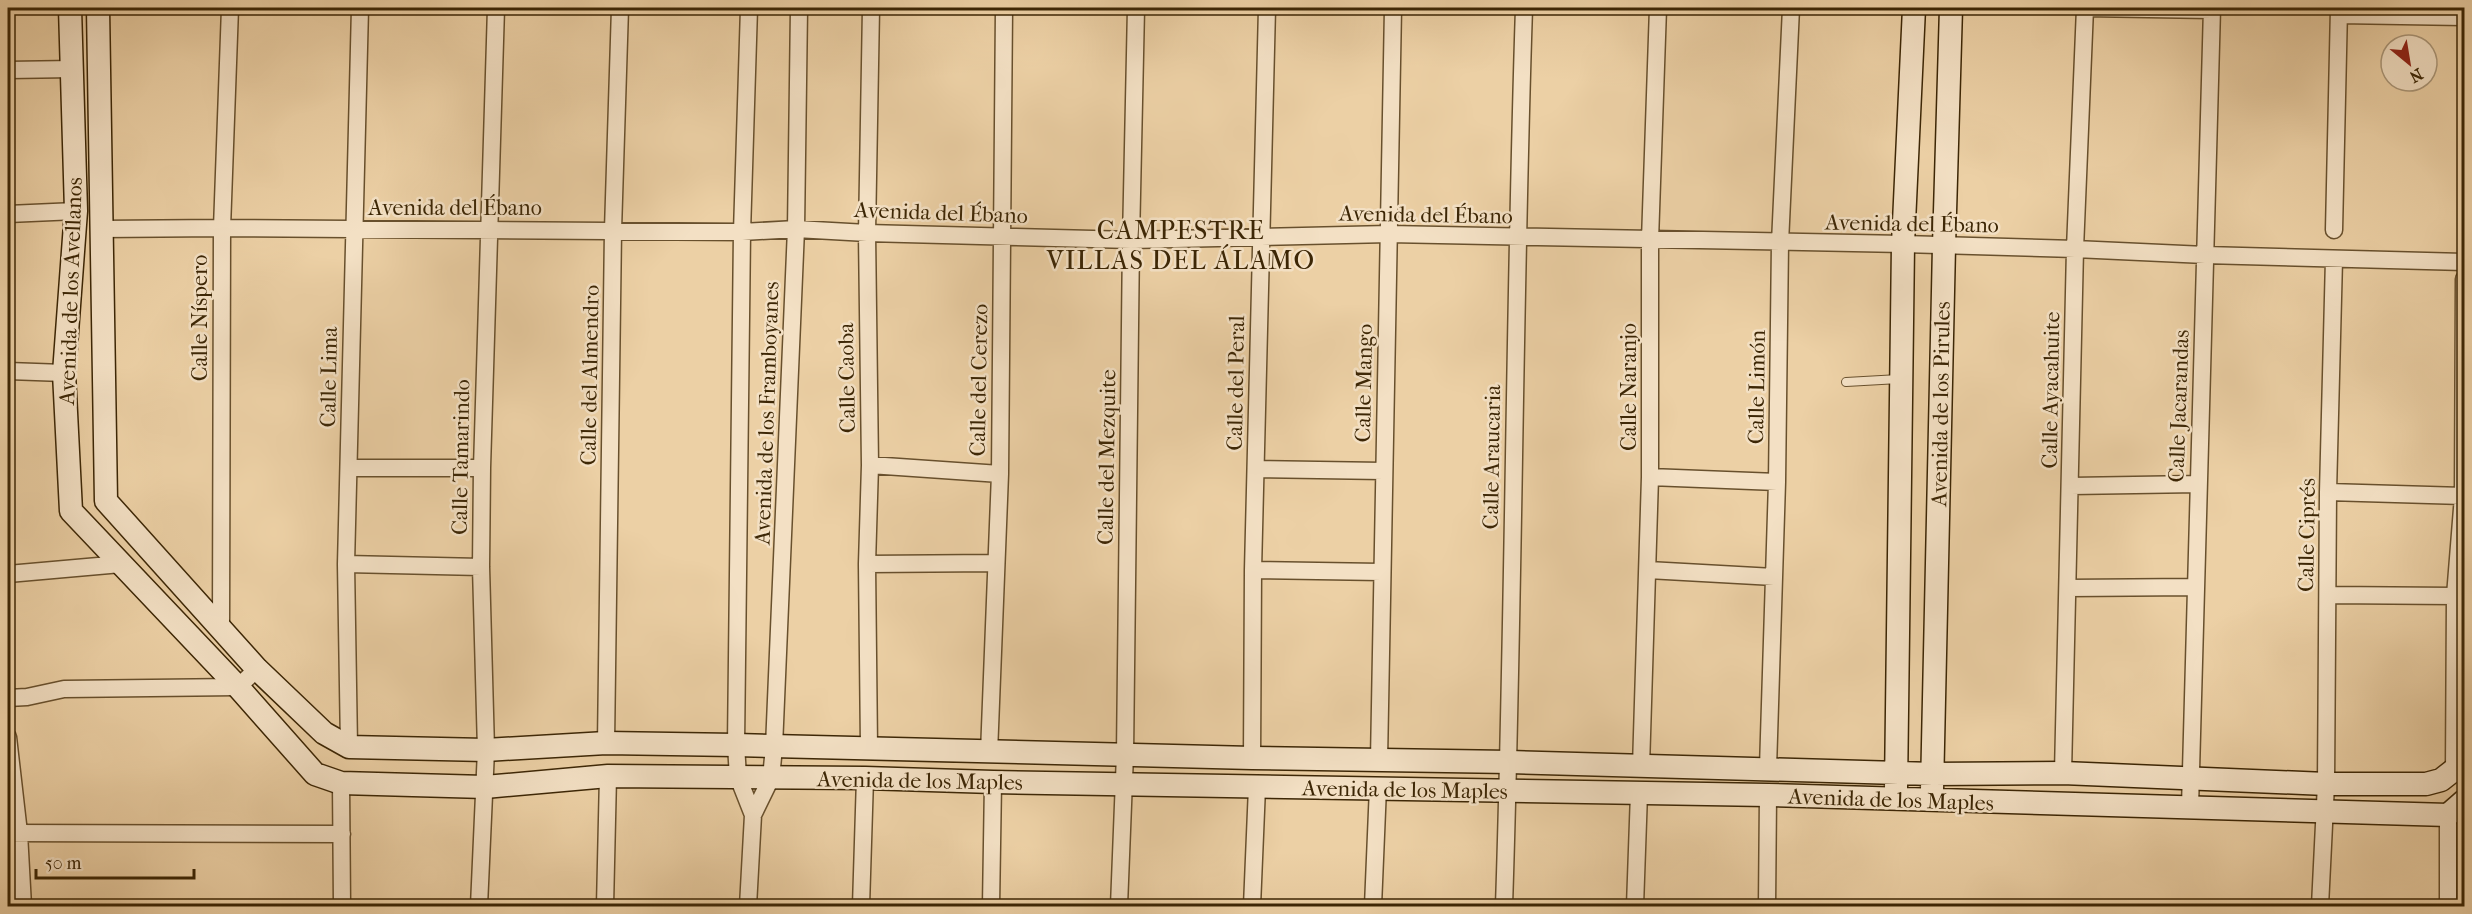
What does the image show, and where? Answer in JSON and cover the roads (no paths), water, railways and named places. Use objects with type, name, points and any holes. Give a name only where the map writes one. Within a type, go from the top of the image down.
[{"type":"street","name":"Avenida de los Avellanos","points":[[70,8],[76,211],[64,373],[71,511],[238,687],[315,774],[341,783]]},
{"type":"street","name":"Avenida de los Avellanos","points":[[98,8],[106,501],[257,669],[324,733],[349,747]]},
{"type":"street","name":"Calle Níspero","points":[[221,628],[222,228],[230,8]]},
{"type":"street","name":"Calle Lima","points":[[349,747],[346,564],[360,8]]},
{"type":"street","name":"Calle Tamarindo","points":[[479,906],[486,750],[481,567],[482,468],[496,8]]},
{"type":"street","name":"Calle del Almendro","points":[[606,743],[613,230],[620,8]]},
{"type":"street","name":"Avenida de los Framboyanes","points":[[749,8],[742,232],[736,745],[738,777],[753,815]]},
{"type":"street","name":"Avenida de los Framboyanes","points":[[748,906],[753,815],[771,778],[774,747],[796,229],[799,8]]},
{"type":"street","name":"Calle Caoba","points":[[869,748],[867,564],[870,465],[867,233],[871,8]]},
{"type":"street","name":"Calle del Cerezo","points":[[989,753],[1000,474],[1004,8]]},
{"type":"street","name":"Calle del Mezquite","points":[[1119,906],[1125,754],[1136,8]]},
{"type":"street","name":"Calle del Peral","points":[[1252,758],[1253,570],[1267,8]]},
{"type":"street","name":"Calle Mango","points":[[1379,760],[1393,8]]},
{"type":"street","name":"Calle Araucaria","points":[[1504,906],[1510,762],[1516,237],[1524,8]]},
{"type":"street","name":"Calle Naranjo","points":[[1641,767],[1650,477],[1650,240],[1658,8]]},
{"type":"street","name":"Calle Limón","points":[[1768,768],[1777,482],[1780,243],[1791,8]]},
{"type":"street","name":"Avenida de los Pirules","points":[[1896,799],[1903,244],[1914,8]]},
{"type":"street","name":"Avenida de los Pirules","points":[[1932,800],[1951,8]]},
{"type":"street","points":[[2085,8],[2211,9]]},
{"type":"street","name":"Calle Ayacahuite","points":[[2063,773],[2075,249],[2085,8]]},
{"type":"street","name":"Calle Jacarandas","points":[[2190,807],[2211,9]]},
{"type":"street","points":[[2334,230],[2339,11],[2464,17]]},
{"type":"street","points":[[8,70],[73,69]]},
{"type":"street","points":[[8,214],[76,211]]},
{"type":"street","name":"Avenida del Ébano","points":[[100,229],[742,232],[796,229],[1131,240],[1389,234],[1903,244],[2464,262]]},
{"type":"street","name":"Calle Ciprés","points":[[2320,906],[2326,784],[2328,492],[2334,259]]},
{"type":"street","points":[[2459,766],[2456,596],[2463,496],[2464,279]]},
{"type":"street","points":[[8,371],[64,373]]},
{"type":"street","points":[[870,465],[1000,474]]},
{"type":"street","points":[[349,468],[482,468]]},
{"type":"street","points":[[1256,469],[1383,471]]},
{"type":"street","points":[[1650,477],[1777,482]]},
{"type":"street","points":[[2071,486],[2198,484]]},
{"type":"street","points":[[2328,492],[2463,496]]},
{"type":"street","points":[[867,564],[996,563]]},
{"type":"street","points":[[8,573],[121,564]]},
{"type":"street","points":[[346,564],[481,567]]},
{"type":"street","points":[[1253,570],[1381,572]]},
{"type":"street","points":[[1648,570],[1774,577]]},
{"type":"street","points":[[2068,588],[2196,587]]},
{"type":"street","points":[[2328,595],[2456,596]]},
{"type":"street","points":[[8,698],[27,697],[64,689],[238,687],[257,669]]},
{"type":"street","points":[[8,737],[13,833],[22,906]]},
{"type":"street","name":"Avenida de los Maples","points":[[349,747],[486,750],[606,743],[736,745],[989,753],[1768,768],[1933,774],[2063,773],[2326,784],[2426,784],[2441,780],[2459,766]]},
{"type":"street","points":[[605,906],[608,776]]},
{"type":"street","name":"Avenida de los Maples","points":[[341,783],[485,787],[608,776],[865,778],[1257,787],[1378,787],[1508,792],[1768,795],[2325,811],[2456,808]]},
{"type":"street","points":[[861,906],[865,778]]},
{"type":"street","points":[[991,906],[993,782]]},
{"type":"street","points":[[341,783],[342,906]]},
{"type":"street","points":[[1252,906],[1257,787]]},
{"type":"street","points":[[1373,906],[1378,787]]},
{"type":"street","points":[[1635,906],[1639,793]]},
{"type":"street","points":[[1767,906],[1768,795]]},
{"type":"street","points":[[2448,906],[2456,808]]},
{"type":"street","points":[[13,833],[342,834]]},
{"type":"lane","points":[[1845,382],[1901,378]]},
{"type":"district","name":"CAMPESTRE VILLAS DEL ÁLAMO","points":[[1181,245]]}]
